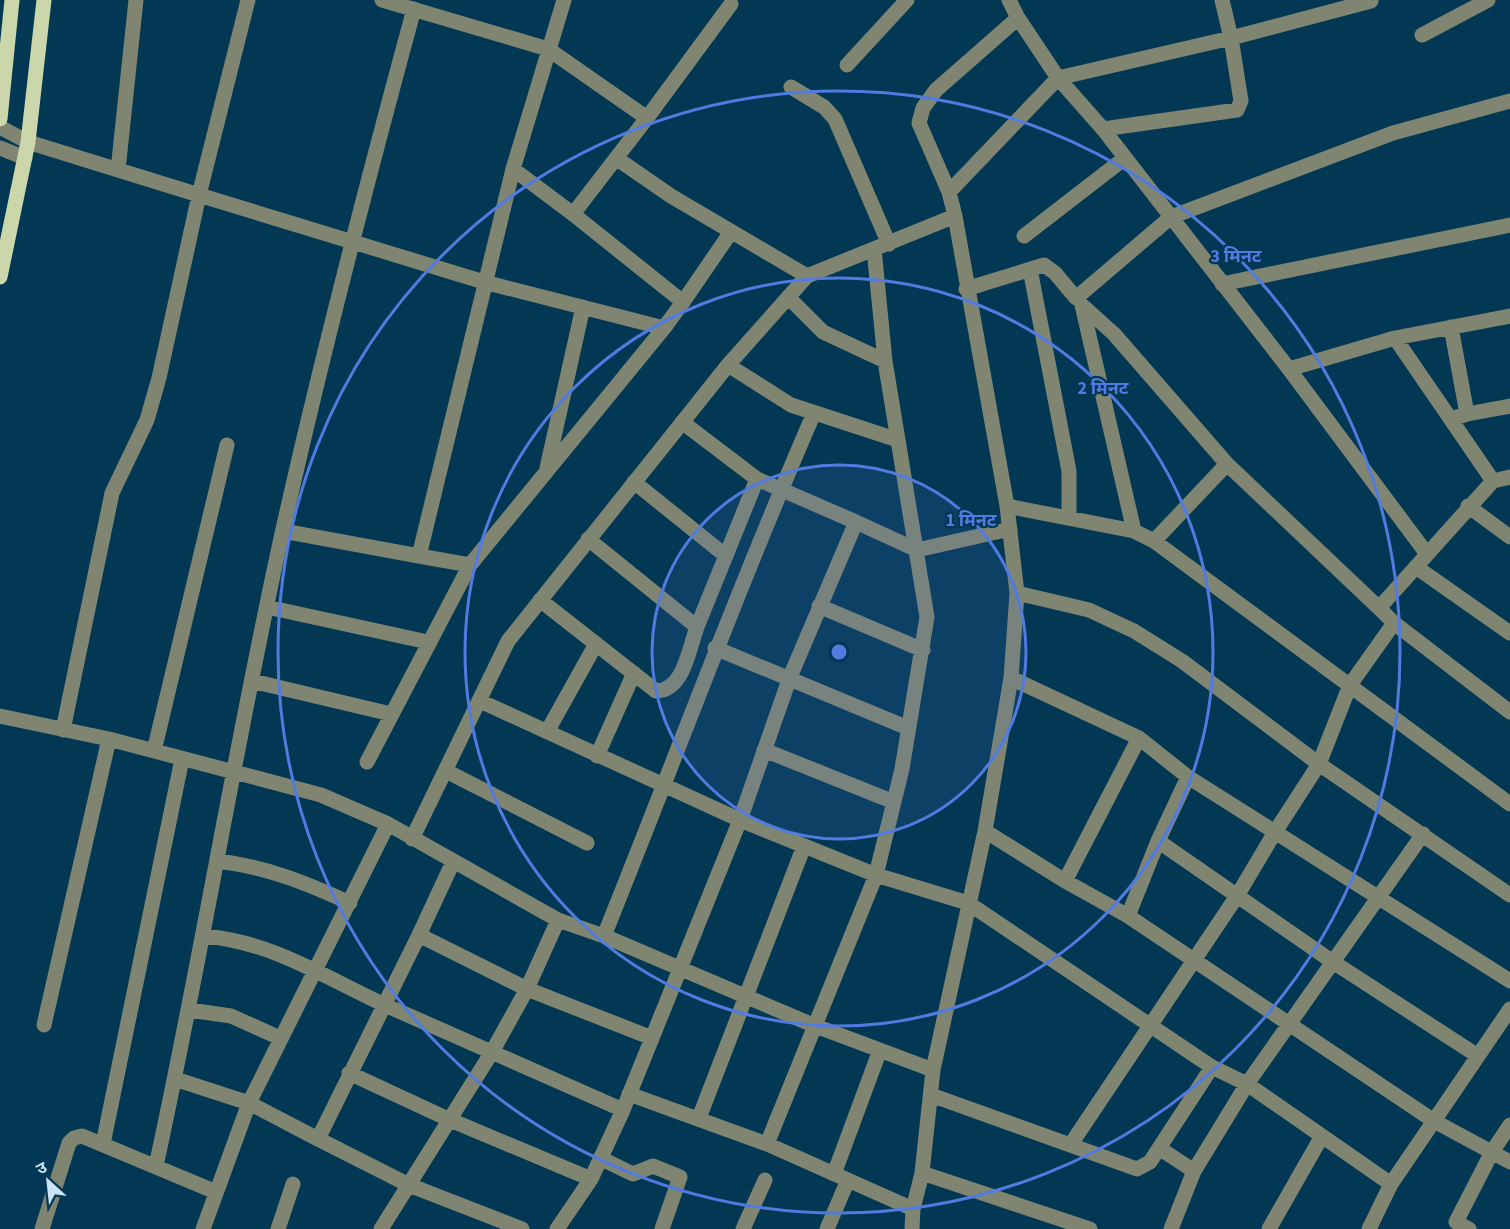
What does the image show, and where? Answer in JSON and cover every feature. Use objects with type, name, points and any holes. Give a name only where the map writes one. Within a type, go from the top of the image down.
[{"type":"main road","points":[[0,119],[12,0]]},
{"type":"main road","points":[[0,277],[28,142],[44,0]]},
{"type":"street","points":[[118,170],[136,0]]},
{"type":"street","points":[[63,729],[112,493],[147,420],[159,378],[199,195],[248,0]]},
{"type":"street","points":[[382,0],[548,49],[647,118]]},
{"type":"street","points":[[419,556],[513,169],[564,0]]},
{"type":"street","points":[[847,65],[907,0]]},
{"type":"street","points":[[1008,0],[1058,78],[1103,129],[1289,369],[1427,554]]},
{"type":"street","points":[[1103,129],[1237,110],[1241,101],[1231,38],[1222,0]]},
{"type":"street","points":[[1422,35],[1488,0]]},
{"type":"street","points":[[573,214],[647,118],[730,1]]},
{"type":"street","points":[[949,192],[1058,78],[1231,38],[1371,1]]},
{"type":"street","points":[[156,1166],[219,861],[233,771],[283,531],[351,240],[414,9]]},
{"type":"street","points":[[912,1229],[913,1209],[922,1173],[933,1070],[985,831],[1011,678],[1017,593],[1007,506],[966,289],[955,216],[949,192],[922,135],[919,123],[923,108],[936,90],[1018,18]]},
{"type":"street","points":[[767,1144],[813,1025],[876,875],[902,769],[927,617],[885,361],[881,247],[835,119],[824,106],[791,87]]},
{"type":"street","points":[[1080,303],[1171,217],[1393,133],[1510,100]]},
{"type":"street","points":[[0,127],[28,142],[484,282],[664,328]]},
{"type":"street","points":[[0,148],[25,158]]},
{"type":"street","points":[[616,158],[731,232],[807,276]]},
{"type":"street","points":[[1024,236],[1125,158]]},
{"type":"street","points":[[513,169],[682,302]]},
{"type":"street","points":[[412,839],[508,641],[728,365],[807,276],[955,216]]},
{"type":"street","points":[[1222,284],[1510,225]]},
{"type":"street","points":[[367,762],[470,565],[664,328],[731,232]]},
{"type":"street","points":[[966,289],[1044,265],[1048,267],[1080,303],[1114,334],[1227,464],[1394,623],[1510,712]]},
{"type":"street","points":[[1030,269],[1069,471],[1070,518]]},
{"type":"street","points":[[788,297],[823,332],[885,361]]},
{"type":"street","points":[[1080,303],[1134,531]]},
{"type":"street","points":[[546,471],[583,307]]},
{"type":"street","points":[[1289,369],[1395,338],[1510,316]]},
{"type":"street","points":[[1451,327],[1467,414]]},
{"type":"street","points":[[1395,338],[1493,481]]},
{"type":"street","points":[[728,365],[779,399],[814,413],[898,440]]},
{"type":"street","points":[[1451,419],[1510,406]]},
{"type":"street","points":[[604,936],[664,787],[716,648],[814,413]]},
{"type":"street","points":[[682,422],[757,479],[917,550],[1010,529]]},
{"type":"street","points":[[154,751],[227,445]]},
{"type":"street","points":[[1154,541],[1227,464]]},
{"type":"street","points":[[1379,608],[1468,506],[1493,481],[1510,477]]},
{"type":"street","points":[[540,600],[656,691],[671,688],[677,681],[757,479]]},
{"type":"street","points":[[633,482],[726,556]]},
{"type":"street","points":[[1007,506],[1134,531],[1154,541],[1510,804]]},
{"type":"street","points":[[1468,506],[1510,537]]},
{"type":"street","points":[[557,1229],[591,1179],[623,1110],[740,820],[790,677],[856,522]]},
{"type":"street","points":[[283,531],[470,565]]},
{"type":"street","points":[[588,539],[697,627]]},
{"type":"street","points":[[1416,567],[1510,633]]},
{"type":"street","points":[[1017,593],[1089,610],[1134,631],[1182,661],[1319,764],[1510,895]]},
{"type":"street","points":[[819,606],[923,650]]},
{"type":"street","points":[[267,607],[428,642]]},
{"type":"street","points":[[1071,1144],[1238,896],[1275,832],[1319,764],[1350,685],[1394,623]]},
{"type":"street","points":[[548,730],[596,644]]},
{"type":"street","points":[[716,648],[908,728]]},
{"type":"street","points":[[597,756],[634,674]]},
{"type":"street","points":[[1011,678],[1139,738],[1188,777],[1510,981]]},
{"type":"street","points":[[252,681],[392,714]]},
{"type":"street","points":[[480,701],[548,730],[597,756],[740,820],[876,875],[968,903],[1212,1067],[1247,1084],[1391,1184]]},
{"type":"street","points":[[0,716],[109,739],[321,795],[388,824],[558,920],[604,936],[813,1025],[933,1070]]},
{"type":"street","points":[[1065,881],[1139,738]]},
{"type":"street","points":[[44,1026],[109,739]]},
{"type":"street","points":[[764,750],[894,802]]},
{"type":"street","points":[[103,1144],[182,759]]},
{"type":"street","points":[[446,771],[588,843]]},
{"type":"street","points":[[1128,916],[1158,841],[1188,777]]},
{"type":"street","points":[[203,1229],[249,1103],[388,824]]},
{"type":"street","points":[[985,831],[1065,881],[1128,916],[1434,1121],[1510,1162]]},
{"type":"street","points":[[1171,1229],[1194,1171],[1247,1084],[1423,834]]},
{"type":"street","points":[[1158,841],[1334,962],[1478,1056]]},
{"type":"street","points":[[699,1118],[804,846]]},
{"type":"street","points":[[219,861],[259,867],[287,875],[350,903]]},
{"type":"street","points":[[318,1139],[453,862]]},
{"type":"street","points":[[381,1229],[492,1052],[527,988],[558,920]]},
{"type":"street","points":[[419,935],[527,988],[652,1038]]},
{"type":"street","points":[[204,936],[259,945],[383,1004],[623,1110]]},
{"type":"street","points":[[1369,1229],[1391,1184],[1510,1009]]},
{"type":"street","points":[[189,1010],[231,1016],[280,1038]]},
{"type":"street","points":[[827,1229],[880,1050]]},
{"type":"street","points":[[931,1095],[1137,1169],[1150,1162],[1212,1067]]},
{"type":"street","points":[[349,1073],[448,1119],[591,1179]]},
{"type":"street","points":[[175,1080],[249,1103],[410,1185],[522,1229]]},
{"type":"street","points":[[629,1094],[767,1144],[913,1209]]},
{"type":"street","points":[[1469,1229],[1456,1222],[1492,1152],[1510,1125]]},
{"type":"street","points":[[42,1229],[69,1143],[74,1138],[82,1136],[216,1192]]},
{"type":"street","points":[[1269,1229],[1322,1136]]},
{"type":"street","points":[[1159,1148],[1194,1171]]},
{"type":"street","points":[[600,1158],[628,1172],[637,1173],[654,1166],[680,1178],[662,1229]]},
{"type":"street","points":[[922,1173],[1051,1223],[1090,1229]]},
{"type":"street","points":[[743,1229],[765,1180]]},
{"type":"street","points":[[278,1229],[293,1184]]}]
